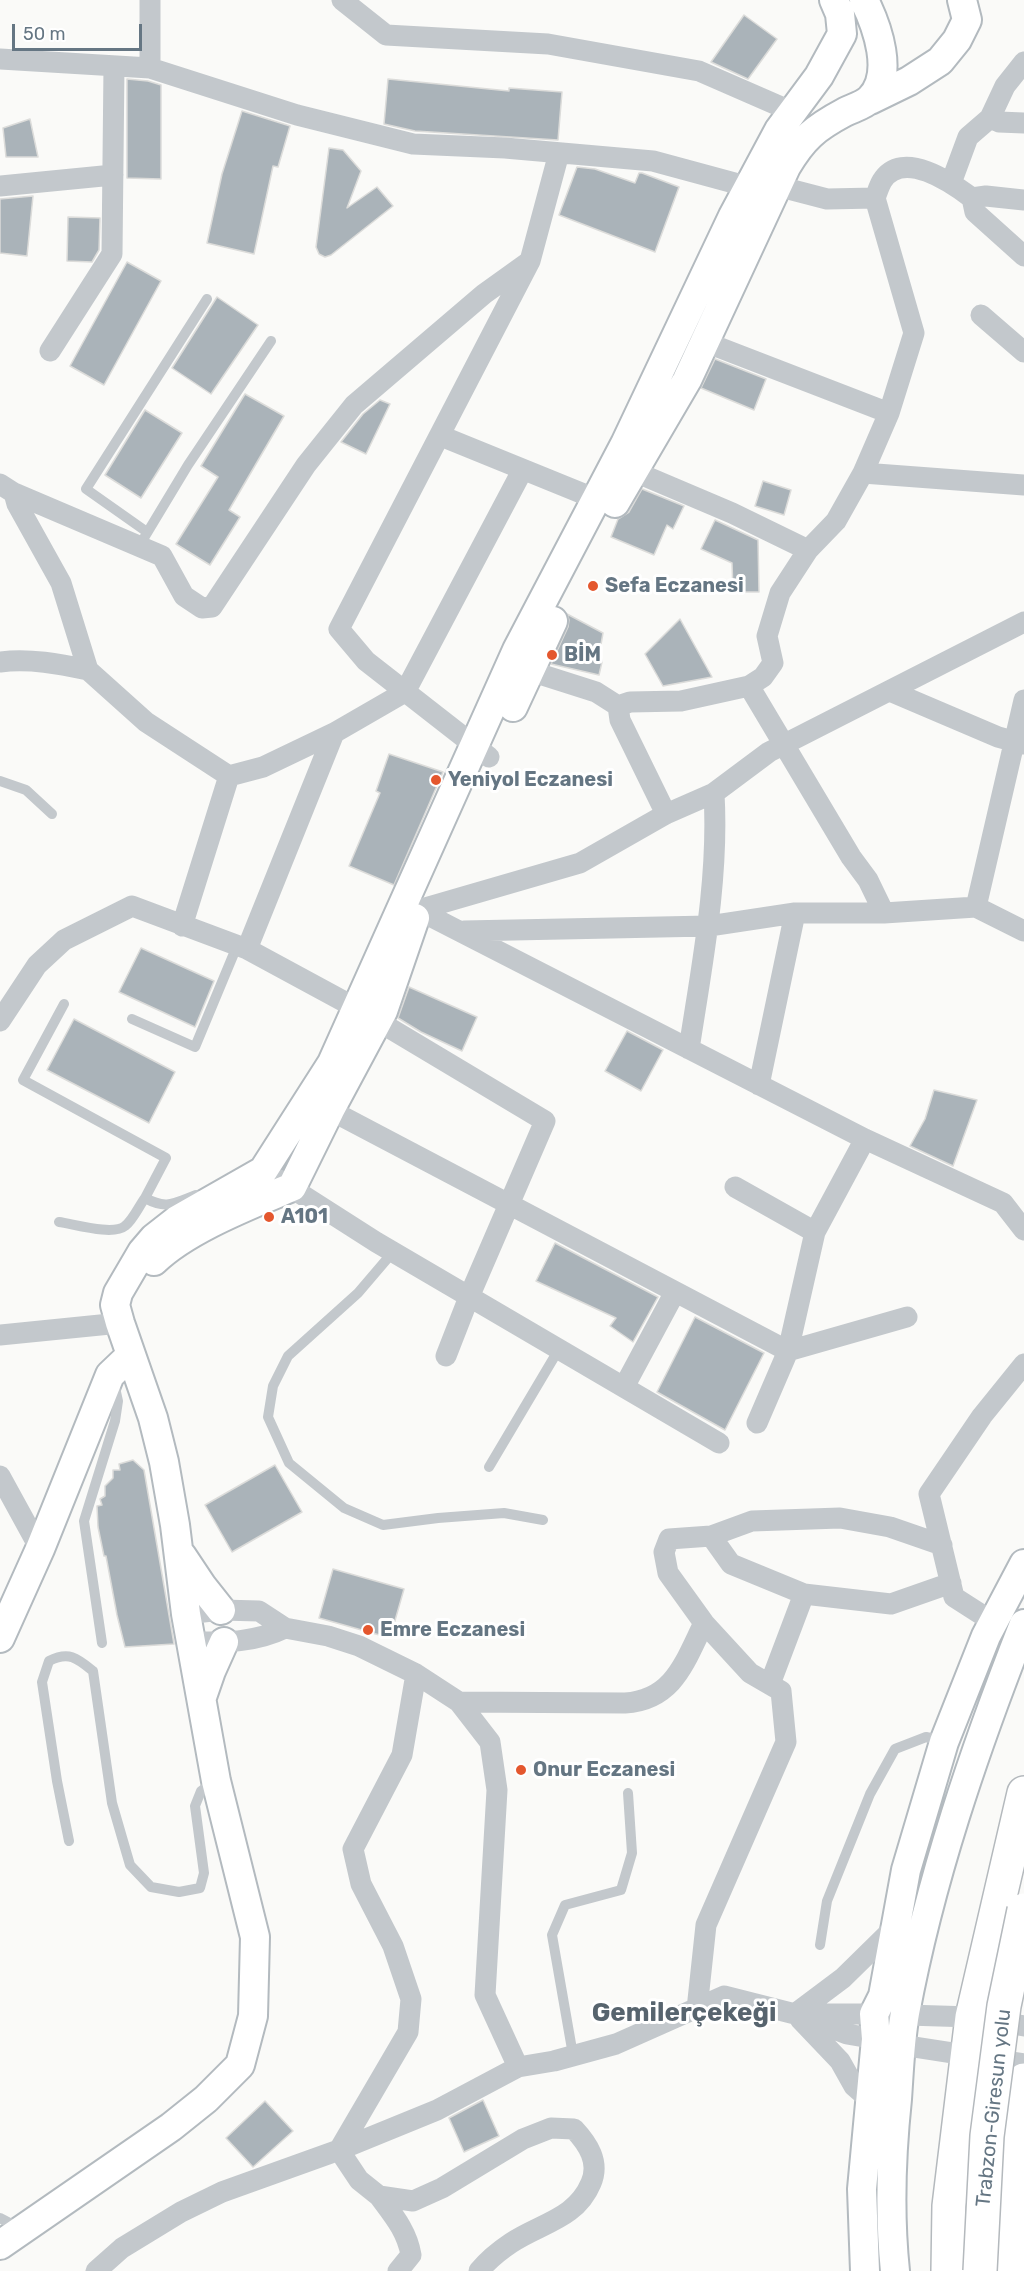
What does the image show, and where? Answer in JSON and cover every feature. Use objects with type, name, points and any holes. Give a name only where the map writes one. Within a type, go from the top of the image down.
[{"type":"highway","points":[[948,2271],[949,2206],[966,2053],[972,2017],[1024,1793]]},
{"type":"highway","name":"Trabzon-Giresun yolu","points":[[980,2271],[987,2136],[1004,2006],[1024,1910]]},
{"type":"highway","name":"Trabzon-Giresun yolu","points":[[1009,2271],[1017,2139],[1024,2080]]},
{"type":"street","points":[[150,0],[150,68]]},
{"type":"street","points":[[342,0],[386,34],[548,44],[699,71],[793,112]]},
{"type":"street","points":[[7,2231],[171,2127],[206,2099],[240,2065],[253,2016],[255,1937],[216,1781],[186,1614],[164,1462],[153,1418],[115,1305],[118,1293],[142,1252],[154,1239],[177,1220],[263,1172],[332,1063],[367,1014],[383,1011],[418,910],[482,752],[517,650],[626,444],[749,187],[779,130],[819,76],[842,34],[840,14],[834,0]]},
{"type":"street","points":[[864,0],[875,22],[882,55],[883,79],[870,100]]},
{"type":"street","points":[[0,1335],[120,1321],[129,1308],[149,1266],[165,1250],[228,1215],[292,1187],[330,1110],[367,1014],[482,752],[530,671],[581,559],[687,380],[777,186],[798,146],[821,125],[909,81],[940,61],[957,40],[967,20],[962,0]]},
{"type":"street","points":[[0,59],[150,68],[297,115],[413,144],[504,148],[653,161],[749,187]]},
{"type":"street","points":[[951,183],[968,137],[990,118],[1005,86],[1024,62]]},
{"type":"street","points":[[50,351],[112,254],[114,66]]},
{"type":"street","points":[[990,118],[999,122],[1024,123]]},
{"type":"street","points":[[482,752],[366,661],[339,629],[530,261],[559,153]]},
{"type":"street","points":[[618,706],[630,702],[681,701],[749,686],[764,677],[773,663],[767,636],[780,593],[808,550],[836,521],[863,473],[890,413],[914,333],[875,198],[881,182],[894,170],[902,168],[926,170],[951,183],[972,198],[975,212],[1024,256]]},
{"type":"street","points":[[0,186],[113,176]]},
{"type":"street","points":[[777,186],[827,199],[875,198]]},
{"type":"street","points":[[972,198],[986,196],[1024,200]]},
{"type":"street","points":[[7,489],[143,539],[162,556],[184,596],[202,608],[213,607],[306,465],[354,405],[484,294],[530,261]]},
{"type":"street","points":[[981,315],[1024,352]]},
{"type":"street","points":[[705,342],[890,413]]},
{"type":"street","points":[[441,436],[522,471],[596,499]]},
{"type":"street","points":[[0,662],[13,660],[59,663],[88,670],[146,722],[229,776],[263,767],[334,733],[405,692],[522,471]]},
{"type":"street","points":[[633,471],[732,513],[808,550]]},
{"type":"street","points":[[863,473],[1024,485]]},
{"type":"street","points":[[7,489],[61,583],[88,670]]},
{"type":"street","points":[[418,910],[580,863],[666,814],[714,793],[769,752],[1024,622]]},
{"type":"street","points":[[530,671],[596,692],[618,706],[620,720],[666,814]]},
{"type":"street","points":[[749,686],[851,857],[868,879],[884,912]]},
{"type":"street","points":[[890,691],[998,737],[1020,743]]},
{"type":"street","points":[[976,907],[1020,743],[1024,700]]},
{"type":"street","points":[[242,947],[334,733]]},
{"type":"street","points":[[182,926],[229,776]]},
{"type":"street","points":[[689,1049],[709,926],[716,836],[714,793]]},
{"type":"street","points":[[0,1021],[37,965],[64,940],[132,906],[242,947],[367,1014],[545,1121],[446,1356]]},
{"type":"street","points":[[460,931],[709,926],[795,913],[884,912],[976,907],[1024,931]]},
{"type":"street","points":[[418,910],[865,1139],[1003,1203],[1024,1230]]},
{"type":"street","points":[[759,1085],[795,913]]},
{"type":"street","points":[[330,1110],[788,1351],[907,1317]]},
{"type":"street","points":[[758,1423],[788,1351],[815,1232],[865,1139]]},
{"type":"street","points":[[263,1172],[292,1187],[393,1252],[719,1443]]},
{"type":"street","points":[[735,1187],[815,1232]]},
{"type":"street","points":[[624,1386],[675,1292]]},
{"type":"street","points":[[0,1638],[40,1549],[110,1375],[131,1355]]},
{"type":"street","points":[[993,1622],[954,1597],[929,1494],[982,1416],[1024,1364]]},
{"type":"street","points":[[0,1476],[40,1549]]},
{"type":"street","points":[[697,2009],[706,1925],[786,1742],[781,1691],[750,1673],[704,1623],[668,1573],[663,1552],[669,1539],[711,1536],[752,1521],[840,1518],[890,1527],[942,1545]]},
{"type":"street","points":[[711,1536],[730,1564],[804,1594],[891,1604],[951,1583]]},
{"type":"street","points":[[178,1549],[190,1570],[222,1610],[224,1642],[210,1671],[202,1699]]},
{"type":"street","points":[[895,2271],[891,2233],[893,2132],[883,1996],[906,1870],[944,1742],[993,1622],[1024,1564]]},
{"type":"street","points":[[770,1684],[804,1594]]},
{"type":"street","points":[[186,1614],[222,1610],[260,1611],[285,1628],[328,1636],[359,1646],[416,1674],[459,1702],[490,1742],[497,1790],[485,1995],[518,2067]]},
{"type":"street","points":[[459,1702],[625,1703],[647,1699],[666,1688],[674,1680],[704,1623]]},
{"type":"street","points":[[865,2271],[862,2189],[870,2100],[884,2032],[905,2015],[939,1867],[957,1805],[991,1707],[1024,1624]]},
{"type":"street","points":[[191,1642],[224,1642],[265,1637],[285,1628]]},
{"type":"street","points":[[339,2150],[408,2032],[411,1999],[393,1946],[361,1884],[353,1849],[402,1755],[416,1674]]},
{"type":"street","points":[[795,2014],[843,1978],[896,1926]]},
{"type":"street","points":[[96,2271],[122,2248],[181,2212],[222,2192],[339,2150],[437,2110],[518,2067],[616,2043],[724,1996],[966,2053],[1024,2064]]},
{"type":"street","points":[[795,2014],[840,2061],[854,2086],[870,2100]]},
{"type":"street","points":[[905,2015],[972,2017],[1024,2026]]},
{"type":"street","points":[[379,2196],[413,2201],[442,2188],[523,2139],[551,2128],[574,2129],[587,2143],[594,2157],[594,2176],[585,2198],[571,2211],[511,2242],[487,2261],[479,2271]]},
{"type":"street","points":[[339,2150],[359,2181],[379,2196],[400,2224],[409,2241],[411,2255],[398,2271]]},
{"type":"lane","points":[[207,299],[86,489],[143,539],[188,465],[271,341]]},
{"type":"lane","points":[[0,781],[26,790],[52,814]]},
{"type":"lane","points":[[132,1019],[195,1047],[242,947]]},
{"type":"lane","points":[[59,1222],[102,1229],[118,1229],[126,1226],[145,1198],[166,1158],[23,1080],[64,1004]]},
{"type":"lane","points":[[145,1198],[158,1205],[167,1205],[221,1186],[254,1171],[263,1172]]},
{"type":"lane","points":[[393,1252],[358,1293],[288,1356],[273,1386],[268,1417],[289,1463],[344,1508],[383,1525],[504,1513],[543,1520]]},
{"type":"lane","points":[[489,1467],[559,1349]]},
{"type":"lane","points":[[102,1643],[84,1521],[115,1421],[118,1401],[110,1375]]},
{"type":"lane","points":[[69,1841],[42,1682],[49,1661],[61,1655],[78,1659],[93,1671],[112,1803],[130,1865],[151,1887],[179,1892],[200,1888],[204,1873],[195,1806],[201,1791],[216,1781]]},
{"type":"lane","points":[[820,1945],[827,1901],[870,1794],[895,1749],[926,1737],[944,1742]]},
{"type":"lane","points":[[573,2055],[552,1935],[565,1905],[621,1890],[632,1853],[628,1793]]},
{"type":"building","points":[[744,15],[777,39],[748,79],[711,62]]},
{"type":"building","points":[[127,79],[161,85],[161,179],[127,178]]},
{"type":"building","points":[[388,79],[509,91],[509,88],[562,92],[558,140],[415,131],[384,124]]},
{"type":"building","points":[[242,111],[290,126],[278,167],[273,166],[254,254],[207,243],[222,174]]},
{"type":"building","points":[[30,119],[38,157],[6,157],[3,128]]},
{"type":"building","points":[[329,148],[343,150],[361,171],[347,208],[377,187],[393,206],[331,255],[325,257],[319,254],[316,247]]},
{"type":"building","points":[[577,167],[595,169],[635,183],[639,173],[642,173],[679,187],[655,252],[559,215]]},
{"type":"building","points":[[33,196],[27,256],[0,253],[0,199]]},
{"type":"building","points":[[68,217],[100,218],[99,250],[92,262],[67,261]]},
{"type":"building","points":[[127,262],[161,281],[104,385],[70,366]]},
{"type":"building","points":[[217,297],[258,325],[211,394],[172,368]]},
{"type":"building","points":[[715,359],[766,379],[754,410],[701,388]]},
{"type":"building","points":[[245,394],[284,416],[229,510],[240,517],[210,565],[176,544],[218,477],[201,466]]},
{"type":"building","points":[[380,400],[390,404],[366,454],[341,442],[363,414]]},
{"type":"building","points":[[145,410],[182,433],[141,498],[105,475]]},
{"type":"building","points":[[763,481],[791,490],[784,515],[755,506]]},
{"type":"building","points":[[642,489],[684,506],[673,529],[667,525],[654,555],[611,537],[618,519],[629,512]]},
{"type":"building","points":[[715,520],[758,540],[759,592],[733,592],[732,563],[701,549]]},
{"type":"building","points":[[567,614],[603,633],[599,675],[551,664],[568,627]]},
{"type":"building","points":[[680,619],[712,677],[663,686],[645,654]]},
{"type":"building","points":[[389,754],[443,772],[394,885],[349,866],[380,793],[376,791]]},
{"type":"building","points":[[141,948],[214,981],[195,1027],[119,992]]},
{"type":"building","points":[[409,987],[477,1017],[462,1051],[421,1032],[398,1018]]},
{"type":"building","points":[[74,1019],[175,1072],[149,1123],[47,1070]]},
{"type":"building","points":[[627,1031],[663,1050],[641,1091],[605,1071]]},
{"type":"building","points":[[934,1090],[977,1100],[953,1166],[910,1146],[925,1119]]},
{"type":"building","points":[[555,1243],[658,1297],[633,1342],[610,1326],[616,1318],[536,1281]]},
{"type":"building","points":[[695,1317],[764,1353],[725,1430],[657,1392]]},
{"type":"building","points":[[133,1460],[144,1470],[174,1644],[125,1647],[117,1615],[98,1527],[97,1506],[102,1505],[100,1499],[105,1496],[105,1486],[113,1478],[113,1470],[120,1470],[119,1464]]},
{"type":"building","points":[[275,1465],[302,1512],[232,1552],[205,1505]]},
{"type":"building","points":[[333,1569],[404,1589],[390,1638],[319,1618]]},
{"type":"building","points":[[483,2100],[499,2136],[464,2152],[449,2118]]},
{"type":"building","points":[[265,2101],[293,2131],[253,2167],[226,2138]]},
{"type":"place","name":"Sefa Eczanesi","points":[[593,586]]},
{"type":"place","name":"BİM","points":[[552,655]]},
{"type":"place","name":"Yeniyol Eczanesi","points":[[436,780]]},
{"type":"place","name":"A101","points":[[269,1217]]},
{"type":"place","name":"Emre Eczanesi","points":[[368,1630]]},
{"type":"place","name":"Onur Eczanesi","points":[[521,1770]]},
{"type":"district","name":"Gemilerçekeği","points":[[684,2013]]}]
